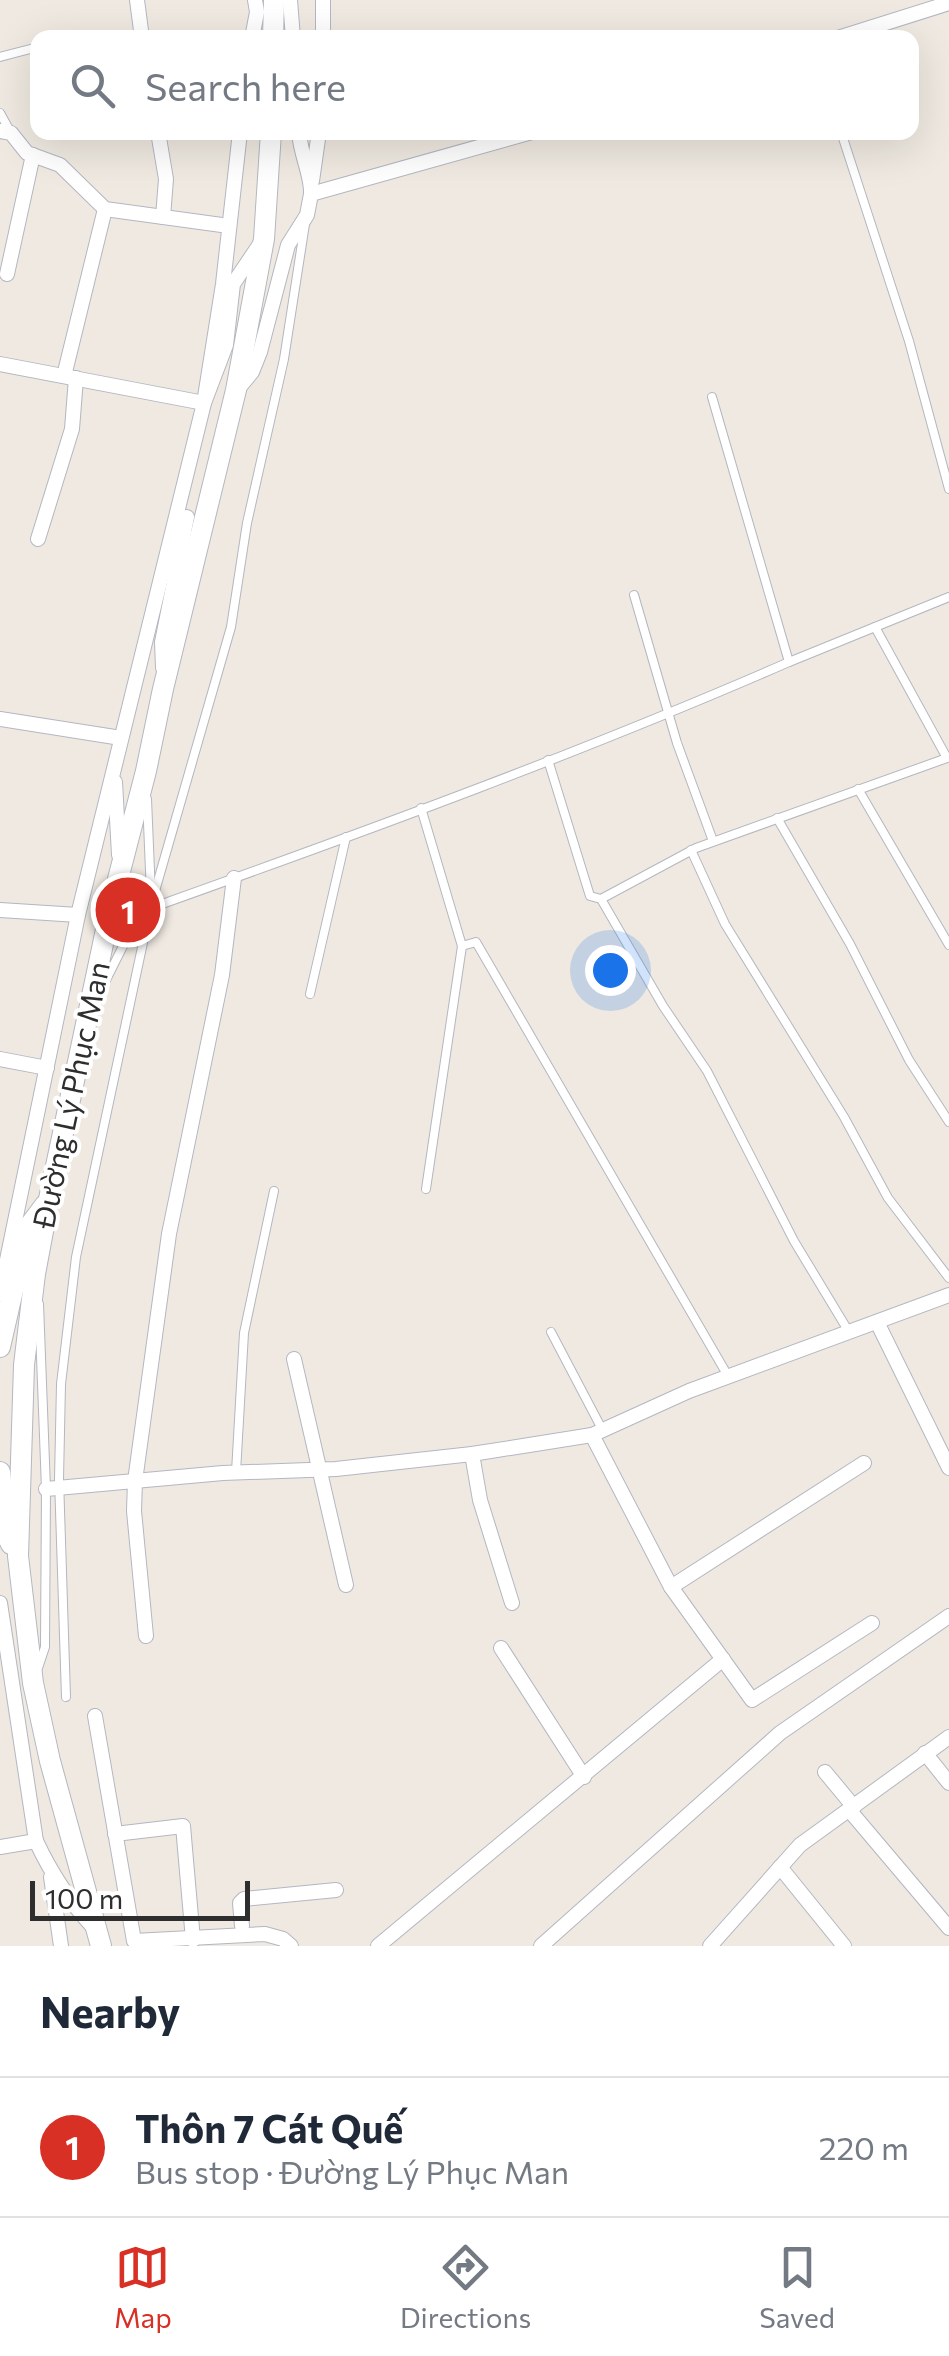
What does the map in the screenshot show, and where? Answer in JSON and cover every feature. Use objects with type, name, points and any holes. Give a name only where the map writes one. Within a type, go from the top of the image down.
[{"type":"main road","points":[[273,30],[274,0]]},
{"type":"main road","name":"Đường Lý Phục Man","points":[[99,1939],[50,1762],[33,1684],[18,1556],[24,1365],[49,1199],[120,867],[236,390],[264,239],[270,140]]},
{"type":"main road","points":[[0,1348],[27,1229],[49,1199]]},
{"type":"main road","points":[[0,1472],[6,1534],[18,1556]]},
{"type":"street","points":[[137,0],[141,30]]},
{"type":"street","points":[[253,30],[255,0]]},
{"type":"street","points":[[290,0],[293,30]]},
{"type":"street","points":[[323,0],[323,30]]},
{"type":"street","points":[[863,30],[949,3]]},
{"type":"street","points":[[5,132],[32,155],[60,165],[105,209],[229,226]]},
{"type":"street","points":[[159,140],[166,180],[163,217]]},
{"type":"street","points":[[0,1294],[78,915],[204,403],[239,140]]},
{"type":"street","points":[[300,140],[311,189]]},
{"type":"street","points":[[236,390],[252,372],[288,245],[307,215],[318,140]]},
{"type":"street","points":[[311,189],[501,140]]},
{"type":"street","points":[[7,274],[32,155]]},
{"type":"street","points":[[38,539],[72,429],[70,377],[105,209]]},
{"type":"street","points":[[204,403],[226,345],[233,284],[264,239]]},
{"type":"street","points":[[0,364],[204,403]]},
{"type":"street","points":[[163,689],[162,642],[191,498],[200,422]]},
{"type":"street","points":[[0,719],[121,738]]},
{"type":"street","points":[[114,766],[120,867]]},
{"type":"street","points":[[146,1636],[134,1512],[135,1481],[169,1234],[222,975],[234,878]]},
{"type":"street","points":[[0,910],[78,915]]},
{"type":"street","points":[[0,1059],[47,1068]]},
{"type":"street","points":[[53,1488],[236,1472],[317,1470],[472,1454],[598,1433],[729,1377],[949,1295]]},
{"type":"street","points":[[876,1322],[949,1468]]},
{"type":"street","points":[[294,1359],[346,1585]]},
{"type":"street","points":[[598,1433],[671,1587],[752,1700],[872,1623]]},
{"type":"street","points":[[472,1454],[480,1500],[512,1603]]},
{"type":"street","points":[[671,1587],[864,1464]]},
{"type":"street","points":[[0,1604],[36,1841],[50,1870],[99,1939]]},
{"type":"street","points":[[542,1946],[780,1733],[949,1616]]},
{"type":"street","points":[[500,1648],[584,1776]]},
{"type":"street","points":[[378,1946],[723,1659]]},
{"type":"street","points":[[95,1716],[134,1941],[194,1940],[243,1931],[275,1936],[291,1946]]},
{"type":"street","points":[[719,1942],[800,1845],[949,1737]]},
{"type":"street","points":[[925,1753],[949,1783]]},
{"type":"street","points":[[825,1772],[949,1928]]},
{"type":"street","points":[[114,1834],[184,1826],[194,1940]]},
{"type":"street","points":[[0,1847],[36,1841]]},
{"type":"street","points":[[780,1867],[844,1946]]},
{"type":"street","points":[[50,1870],[60,1946]]},
{"type":"street","points":[[243,1931],[240,1902],[244,1898],[336,1890]]},
{"type":"lane","points":[[0,56],[30,49]]},
{"type":"lane","points":[[0,114],[5,132]]},
{"type":"lane","points":[[844,140],[909,341],[949,489]]},
{"type":"lane","points":[[33,1684],[45,1647],[60,1384],[76,1257],[151,905],[231,627],[247,524],[284,359],[307,215]]},
{"type":"lane","points":[[712,396],[789,662]]},
{"type":"lane","points":[[634,595],[669,715],[714,842]]},
{"type":"lane","points":[[88,1016],[143,906],[165,903],[234,878],[669,715],[949,597]]},
{"type":"lane","points":[[601,900],[692,850],[948,759],[874,626]]},
{"type":"lane","points":[[548,760],[590,896],[601,900],[663,1006],[707,1071],[794,1241],[849,1332]]},
{"type":"lane","points":[[146,771],[151,905]]},
{"type":"lane","points":[[858,790],[949,945]]},
{"type":"lane","points":[[421,808],[462,946],[426,1190]]},
{"type":"lane","points":[[777,818],[850,944],[909,1060],[949,1122]]},
{"type":"lane","points":[[310,994],[346,837]]},
{"type":"lane","points":[[692,850],[725,924],[844,1117],[888,1198],[949,1278]]},
{"type":"lane","points":[[462,946],[476,942],[729,1377]]},
{"type":"lane","points":[[236,1472],[244,1333],[274,1191]]},
{"type":"lane","points":[[35,1274],[66,1697]]},
{"type":"lane","points":[[550,1332],[598,1433]]},
{"type":"place","name":"Thôn 7 Cát Quế","points":[[128,910]]}]
